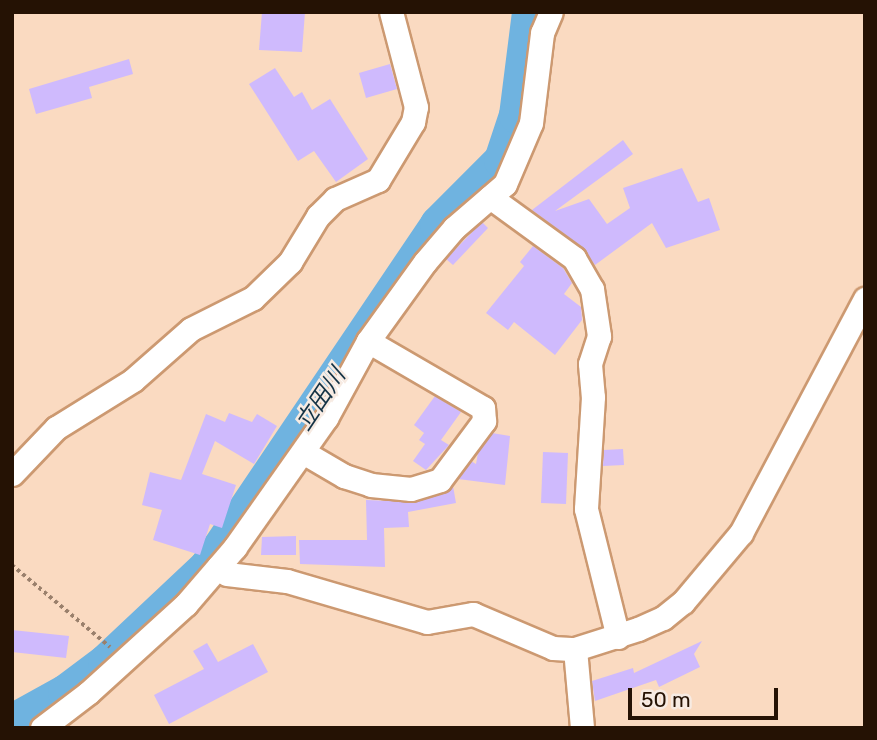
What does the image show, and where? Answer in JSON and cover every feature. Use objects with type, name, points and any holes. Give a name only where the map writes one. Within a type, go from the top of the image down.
[{"type":"street","points":[[12,474],[56,428],[134,380],[191,329],[253,298],[290,262],[318,216],[335,199],[378,180],[414,122],[416,107],[401,37],[391,12]]},
{"type":"street","points":[[42,728],[186,604],[218,567],[303,452],[368,341],[447,236],[505,184],[525,144],[542,33],[551,12]]},
{"type":"street","points":[[490,197],[574,258],[592,289],[599,336],[590,364],[593,397],[586,509],[618,636]]},
{"type":"street","points":[[218,567],[227,574],[287,581],[427,622],[473,614],[554,648],[575,649],[663,618],[682,602],[741,533],[865,299]]},
{"type":"street","points":[[303,452],[344,476],[371,485],[411,489],[440,480],[484,421],[483,408],[368,341]]},
{"type":"street","points":[[575,649],[582,728]]},
{"type":"path","points":[[12,565],[125,659]]},
{"type":"building","points":[[262,12],[305,12],[302,52],[259,50]]},
{"type":"building","points":[[129,59],[133,74],[89,87],[92,98],[36,114],[29,89]]},
{"type":"building","points":[[390,64],[397,89],[366,98],[359,73]]},
{"type":"building","points":[[275,68],[294,97],[302,92],[312,110],[330,99],[368,159],[336,182],[314,151],[298,161],[249,84]]},
{"type":"building","points":[[623,140],[633,154],[555,211],[589,199],[607,224],[630,208],[623,188],[682,168],[698,202],[709,198],[720,230],[666,248],[652,223],[595,265],[582,247],[532,210]]},
{"type":"building","points":[[482,222],[488,228],[453,265],[446,259]]},
{"type":"building","points":[[533,246],[563,268],[572,283],[564,294],[581,307],[582,320],[555,355],[514,322],[508,330],[486,313],[524,266],[520,262]]},
{"type":"building","points":[[435,396],[461,412],[441,440],[449,445],[426,470],[413,461],[425,444],[419,440],[424,433],[414,425]]},
{"type":"building","points":[[229,413],[252,422],[257,414],[277,426],[254,464],[215,441],[202,474],[236,485],[222,528],[210,524],[200,555],[153,540],[162,510],[142,505],[150,472],[181,480],[206,414],[225,422]]},
{"type":"building","points":[[492,433],[510,436],[505,485],[458,479],[471,461],[476,464],[478,453]]},
{"type":"building","points":[[623,449],[624,465],[603,466],[604,450]]},
{"type":"building","points":[[543,452],[568,453],[566,504],[541,503]]},
{"type":"building","points":[[453,486],[456,503],[408,512],[409,527],[384,528],[385,567],[300,564],[299,540],[367,540],[366,500],[415,502]]},
{"type":"building","points":[[296,536],[296,555],[261,555],[262,537]]},
{"type":"building","points":[[12,630],[69,636],[66,658],[12,652]]},
{"type":"building","points":[[702,641],[694,654],[700,667],[659,687],[656,680],[595,701],[592,681],[633,668],[634,673]]},
{"type":"building","points":[[207,643],[218,662],[253,644],[268,672],[169,724],[154,695],[204,669],[193,651]]},
{"type":"waterway","name":"立田川","points":[[12,722],[66,692],[106,662],[207,567],[438,224],[502,160],[517,115],[530,12]]}]
